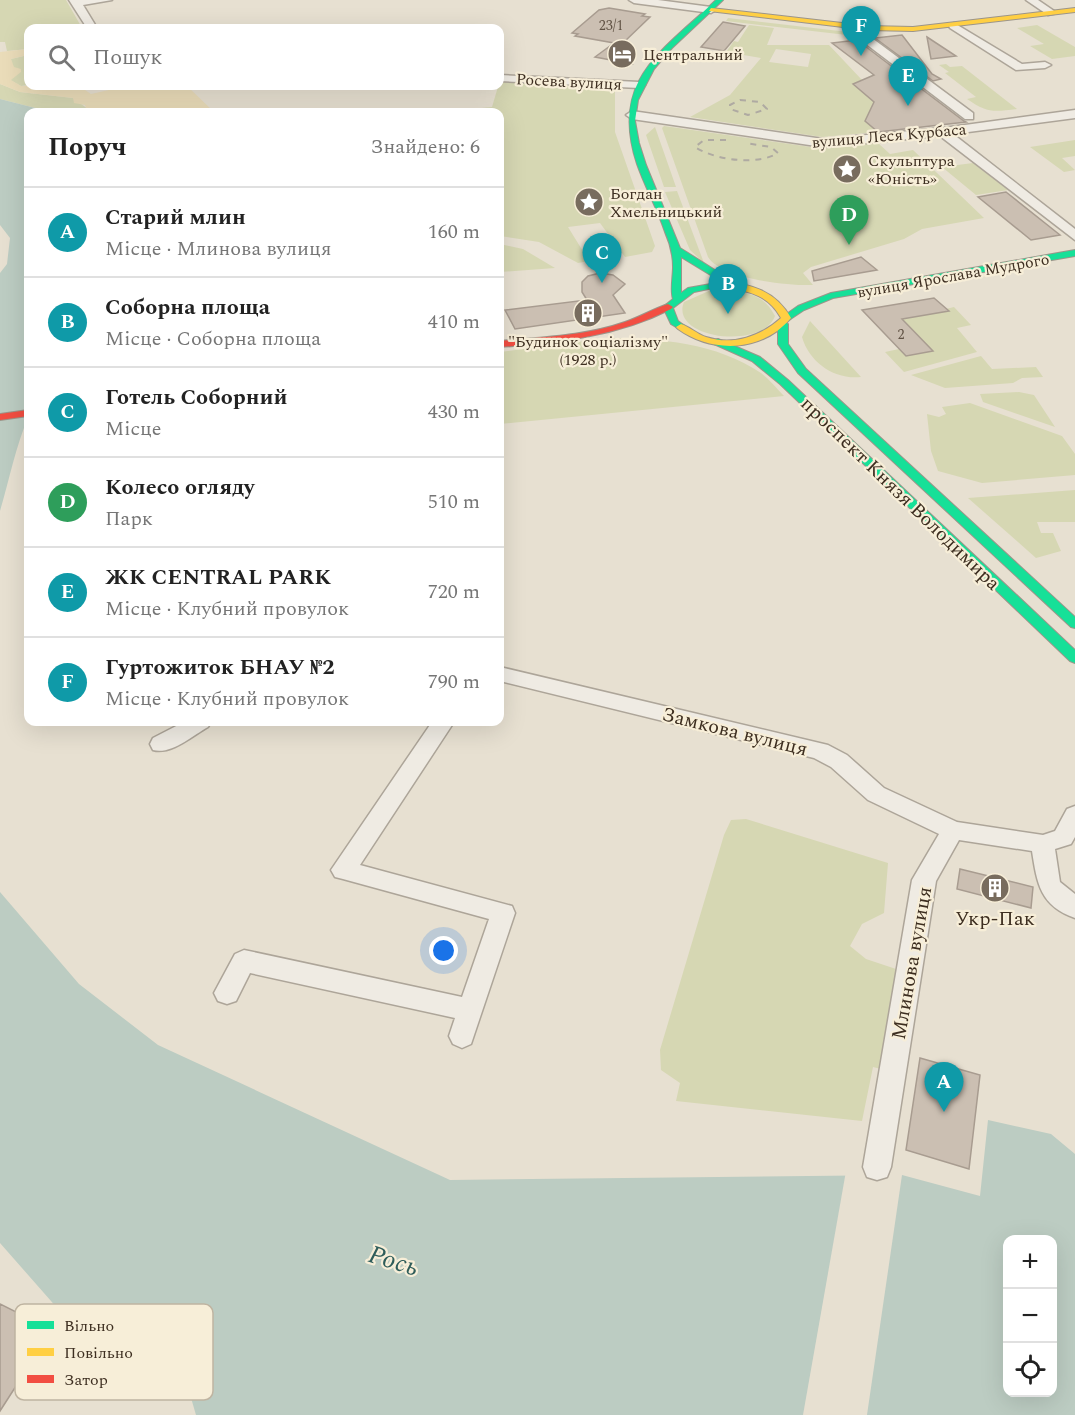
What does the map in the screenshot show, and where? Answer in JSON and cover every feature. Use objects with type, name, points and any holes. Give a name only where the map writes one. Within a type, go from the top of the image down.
[{"type":"main road","points":[[694,336],[673,320],[675,249],[640,159],[632,115],[633,98],[643,78],[715,5],[849,26],[913,29],[1075,10]]},
{"type":"main road","points":[[675,249],[702,268],[732,284]]},
{"type":"main road","name":"вулиця Ярослава Мудрого","points":[[718,342],[736,343],[761,340],[771,335],[801,308],[831,296],[1075,253]]},
{"type":"main road","points":[[611,331],[652,318],[672,302],[697,287],[732,284]]},
{"type":"main road","name":"вулиця Ярослава Мудрого","points":[[732,284],[788,294],[831,296]]},
{"type":"main road","points":[[756,289],[781,304],[784,321]]},
{"type":"main road","name":"проспект Князя Володимира","points":[[784,321],[780,338],[785,351],[802,371],[1075,624]]},
{"type":"main road","points":[[504,344],[611,331],[648,332]]},
{"type":"main road","points":[[664,333],[694,336],[718,342]]},
{"type":"main road","name":"проспект Князя Володимира","points":[[718,342],[756,359],[784,382],[1075,658]]},
{"type":"main road","points":[[0,417],[24,414]]},
{"type":"street","points":[[89,24],[75,2],[106,0]]},
{"type":"street","points":[[634,0],[715,5]]},
{"type":"street","points":[[1031,0],[1052,13]]},
{"type":"street","points":[[849,26],[969,116]]},
{"type":"street","points":[[954,26],[1020,68],[1045,65]]},
{"type":"street","name":"Росева вулиця","points":[[504,78],[639,85]]},
{"type":"street","name":"вулиця Леся Курбаса","points":[[632,115],[823,143],[943,132],[1075,114]]},
{"type":"street","points":[[943,132],[1075,236]]},
{"type":"street","name":"Замкова вулиця","points":[[504,675],[820,751],[839,761],[876,794],[952,830]]},
{"type":"street","points":[[161,744],[193,726]]},
{"type":"street","points":[[440,726],[376,825],[343,870],[503,913],[462,1036]]},
{"type":"street","points":[[952,830],[1043,844],[1063,838],[1075,815]]},
{"type":"street","name":"Млинова вулиця","points":[[877,1167],[924,880],[952,830]]},
{"type":"street","points":[[1043,844],[1049,886],[1075,908]]},
{"type":"street","points":[[227,993],[244,961],[472,1010]]},
{"type":"green space","points":[[0,0],[66,0],[80,24],[24,24],[24,49],[7,51],[5,42],[0,42]]},
{"type":"green space","points":[[728,18],[848,32],[847,35],[726,21]]},
{"type":"green space","points":[[749,25],[774,28],[767,45],[829,45],[862,80],[855,86],[874,102],[865,121],[878,132],[822,137],[690,117],[730,95],[761,58],[726,52],[734,41],[738,42]],"holes":[[[776,49],[811,54],[808,67],[769,62]]]},
{"type":"green space","points":[[1037,25],[1075,47],[1075,56],[1052,59],[1030,46],[1044,44],[1017,28]]},
{"type":"green space","points":[[24,56],[24,86],[10,80],[14,75],[11,59]]},
{"type":"green space","points":[[946,64],[950,67],[962,66],[1017,109],[990,110],[974,104],[967,99],[976,97],[945,73],[949,72],[939,65]]},
{"type":"green space","points":[[504,80],[615,86],[615,132],[655,246],[652,252],[625,257],[600,223],[568,227],[589,261],[578,263],[539,242],[504,237],[504,108],[482,108],[492,107],[497,90],[504,90]]},
{"type":"green space","points":[[0,84],[20,92],[73,98],[87,108],[35,108],[0,99]]},
{"type":"green space","points":[[664,126],[811,147],[878,143],[890,154],[913,150],[984,218],[922,229],[904,239],[811,267],[803,273],[813,285],[756,280],[741,276],[716,265],[708,257],[662,128]]},
{"type":"green space","points":[[655,127],[676,187],[664,187],[646,135]]},
{"type":"green space","points":[[1075,140],[1075,156],[1062,158],[1075,170],[1064,172],[1030,147]]},
{"type":"green space","points":[[973,163],[1008,190],[976,195],[942,167]]},
{"type":"green space","points":[[677,191],[704,263],[690,250],[665,192]]},
{"type":"green space","points":[[504,245],[523,249],[555,268],[504,272]]},
{"type":"green space","points":[[711,290],[740,292],[756,296],[769,307],[775,316],[767,327],[753,334],[719,336],[703,331],[690,324],[683,314],[684,302]]},
{"type":"green space","points":[[954,307],[971,325],[957,328],[977,352],[904,372],[885,352],[899,349],[906,356],[933,351],[902,319],[948,311],[946,309]]},
{"type":"green space","points":[[810,321],[861,377],[841,376],[832,372],[824,368],[810,354],[802,337]]},
{"type":"green space","points":[[608,338],[647,339],[687,344],[726,355],[744,363],[761,373],[784,396],[504,424],[504,351]]},
{"type":"green space","points":[[981,356],[992,369],[1036,367],[1043,377],[1022,378],[1013,383],[945,388],[911,375]]},
{"type":"green space","points":[[1019,392],[1034,395],[1055,427],[983,402],[980,394]]},
{"type":"green space","points":[[970,403],[1062,436],[1075,454],[1075,475],[982,483],[938,471],[931,451],[927,414],[939,417],[946,414],[942,407]]},
{"type":"green space","points":[[1075,490],[1075,522],[1037,522],[1041,533],[1053,533],[1061,551],[1036,558],[968,498]]},
{"type":"green space","points":[[746,819],[888,863],[884,913],[862,924],[850,946],[866,959],[896,969],[881,1069],[873,1067],[862,1121],[676,1101],[680,1083],[661,1070],[660,1050],[724,835],[731,820]]},
{"type":"sand","points":[[24,49],[24,56],[11,59],[14,67],[21,69],[21,72],[11,80],[24,86],[24,90],[85,90],[91,94],[109,90],[191,90],[210,108],[86,108],[85,105],[74,103],[73,98],[20,92],[0,84],[0,52]]},
{"type":"water","points":[[0,99],[35,108],[24,108],[24,429],[0,511],[0,273],[7,264],[10,238],[0,225]]},
{"type":"water","name":"Рось","points":[[0,892],[79,984],[158,1045],[450,1180],[902,1175],[980,1196],[988,1120],[1051,1134],[1075,1154],[1075,1415],[196,1415],[192,1400],[213,1400],[213,1304],[54,1304],[0,1243]]},
{"type":"pier","points":[[846,1171],[892,1172],[902,1175],[867,1415],[803,1415]]},
{"type":"building","points":[[609,8],[645,14],[642,16],[650,17],[622,44],[618,43],[632,64],[595,57],[614,43],[575,36],[578,34],[572,33],[599,10]]},
{"type":"building","points":[[723,22],[745,26],[724,51],[701,47]]},
{"type":"building","points":[[902,35],[932,74],[941,79],[933,81],[875,38]]},
{"type":"building","points":[[927,37],[956,56],[931,59]]},
{"type":"building","points":[[857,40],[966,122],[878,132],[865,121],[874,102],[853,84],[874,75],[832,43]]},
{"type":"building","points":[[1006,192],[1060,235],[1031,240],[978,197]]},
{"type":"building","points":[[861,257],[877,270],[814,281],[812,271]]},
{"type":"building","name":"\"Будинок соціалізму\" (1928 р.)","points":[[600,273],[613,275],[625,284],[613,295],[625,313],[515,329],[505,310],[587,300],[582,292],[582,282],[588,276]]},
{"type":"building","points":[[934,298],[949,311],[902,319],[933,351],[906,356],[862,310]]},
{"type":"building","name":"Укр-Пак","points":[[960,869],[1033,887],[1031,908],[957,889]]},
{"type":"building","points":[[920,1058],[980,1075],[969,1169],[906,1150]]},
{"type":"building","points":[[0,1304],[15,1312],[15,1388],[0,1411]]},
{"type":"railway","points":[[740,100],[760,102],[767,109],[748,115],[730,109],[730,105],[740,100]]},
{"type":"railway","points":[[726,140],[704,140],[695,147],[703,152],[736,160],[759,159],[778,153],[771,147],[745,143]]},
{"type":"traffic: fast","points":[[676,297],[678,268],[676,251],[635,143],[632,121],[634,100],[643,79],[660,57],[720,0]]},
{"type":"traffic: fast","points":[[675,249],[732,284]]},
{"type":"traffic: fast","points":[[786,318],[801,308],[831,296],[1075,253]]},
{"type":"traffic: fast","points":[[681,327],[674,322],[668,307],[691,290],[720,284]]},
{"type":"traffic: fast","points":[[783,324],[783,344],[802,371],[1075,624]]},
{"type":"traffic: fast","points":[[718,342],[756,359],[784,382],[1075,658]]},
{"type":"traffic: slow","points":[[711,10],[868,28],[913,29],[1075,10]]},
{"type":"traffic: slow","points":[[681,327],[706,341],[735,343],[764,335],[786,318],[775,301],[767,295],[750,288],[720,284]]},
{"type":"traffic: jam","points":[[504,344],[586,335],[628,325],[668,307]]},
{"type":"traffic: jam","points":[[0,417],[24,414]]},
{"type":"place","name":"Центральний","points":[[622,54]]},
{"type":"place","name":"Гуртожиток БНАУ №2","points":[[861,56]]},
{"type":"place","name":"ЖК CENTRAL PARK","points":[[908,106]]},
{"type":"place","name":"Скульптура «Юність»","points":[[847,169]]},
{"type":"place","name":"Богдан Хмельницький","points":[[589,202]]},
{"type":"place","name":"Колесо огляду","points":[[849,245]]},
{"type":"place","name":"Готель Соборний","points":[[602,283]]},
{"type":"place","name":"\"Будинок соціалізму\" (1928 р.)","points":[[588,313]]},
{"type":"place","name":"Соборна площа","points":[[728,314]]},
{"type":"place","name":"Укр-Пак","points":[[995,888]]},
{"type":"place","name":"Старий млин","points":[[944,1112]]}]
